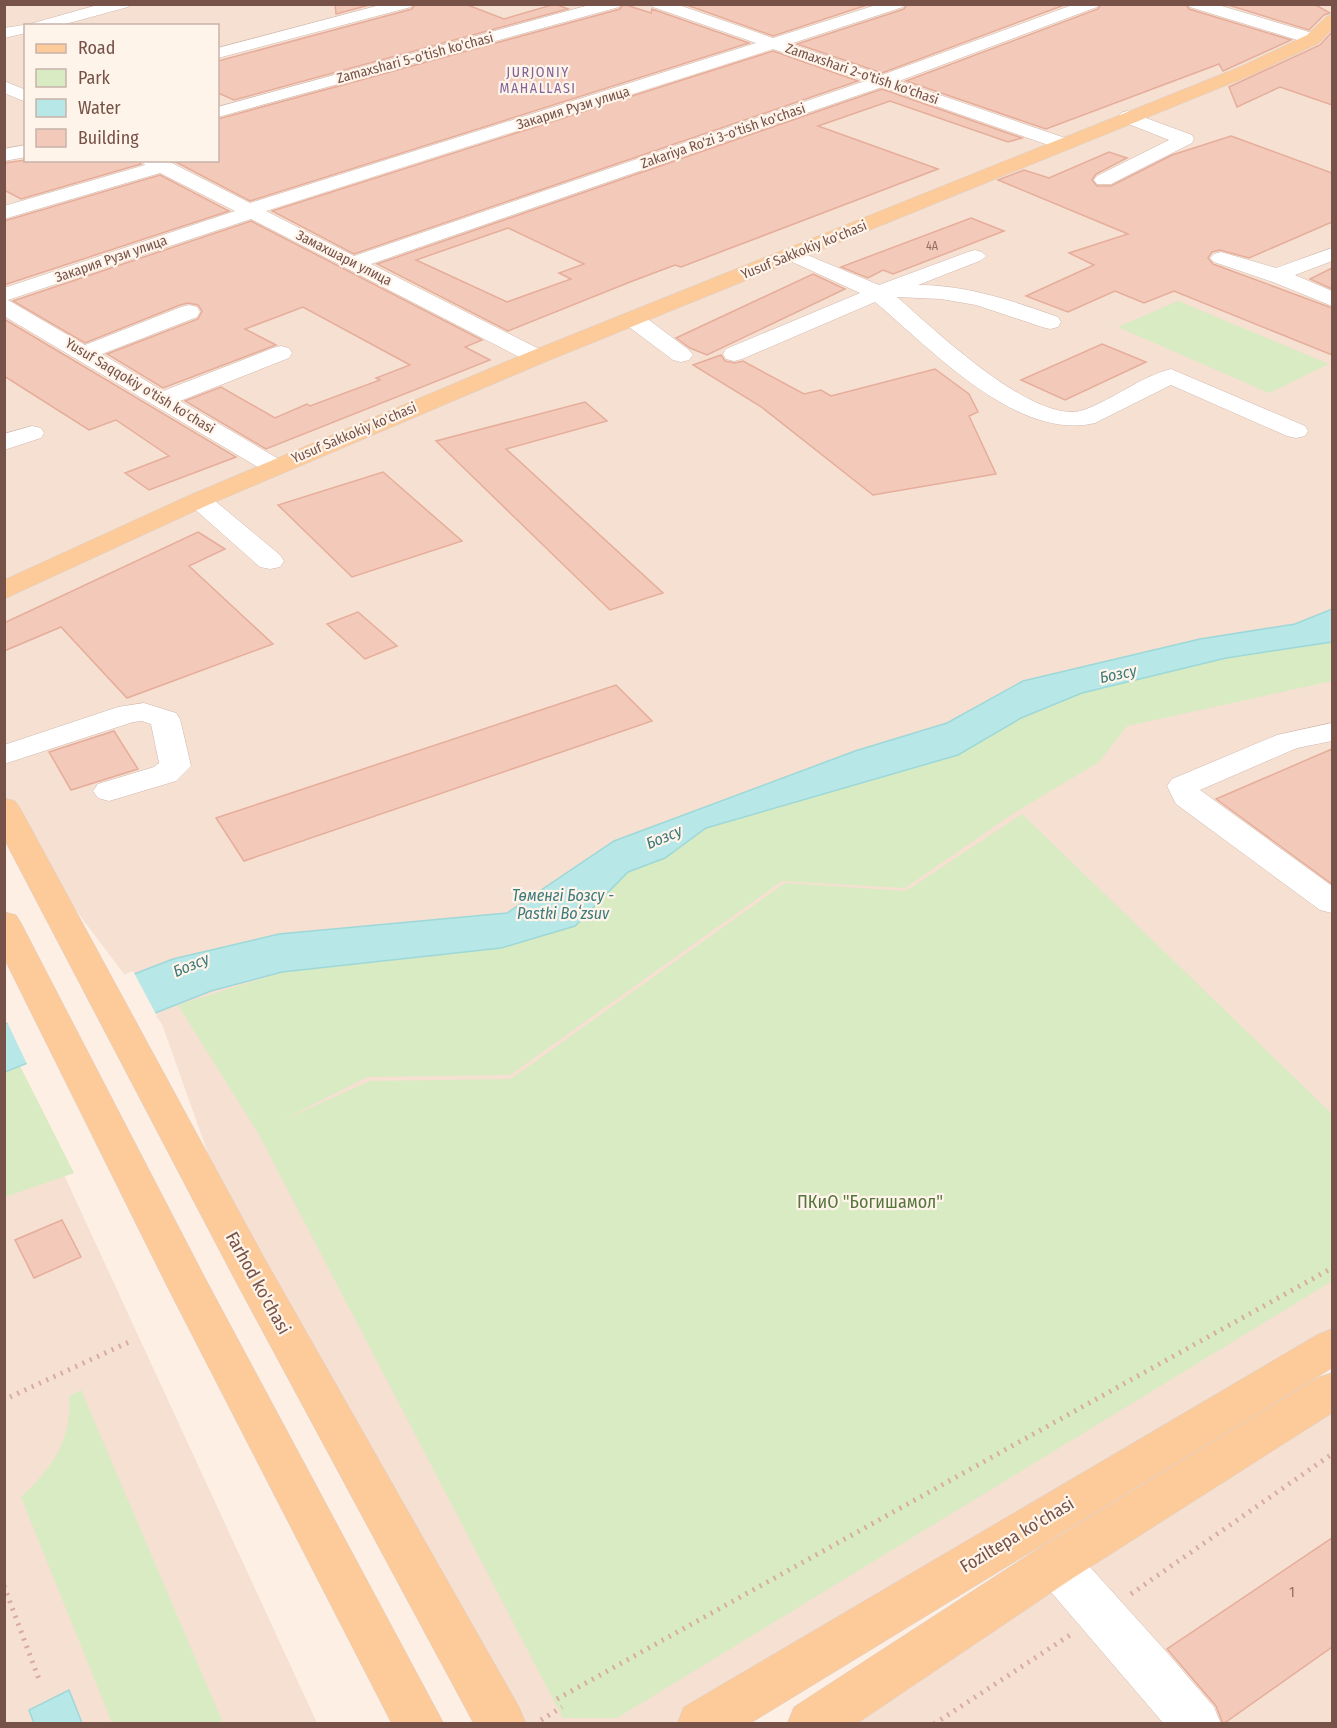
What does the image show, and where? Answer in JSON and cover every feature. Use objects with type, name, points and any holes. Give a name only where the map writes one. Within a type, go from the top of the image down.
[{"type":"main road","name":"Yusuf Sakkokiy ko'chasi","points":[[10,586],[274,467],[537,357],[1248,70],[1313,39],[1331,23]]},
{"type":"main road","name":"Yusuf Sakkokiy ko'chasi","points":[[10,586],[41,562],[172,502],[274,467]]},
{"type":"main road","name":"Farhod ko'chasi","points":[[13,823],[248,1266],[521,1722]]},
{"type":"main road","points":[[4,922],[190,1290],[420,1724]]},
{"type":"main road","name":"Foziltepa ko'chasi","points":[[702,1724],[1332,1347]]},
{"type":"main road","points":[[812,1724],[1056,1563],[1332,1391]]},
{"type":"street","points":[[45,24],[122,4]]},
{"type":"street","points":[[219,53],[405,4]]},
{"type":"street","name":"Zamaxshari 5-o'tish ko'chasi","points":[[219,112],[613,4]]},
{"type":"street","name":"Zamaxshari 2-o'tish ko'chasi","points":[[659,4],[1064,144]]},
{"type":"street","name":"Закария Рузи улица","points":[[4,295],[251,211],[897,4]]},
{"type":"street","name":"Zakariya Ro'zi 3-o'tish ko'chasi","points":[[354,263],[883,81],[1091,4]]},
{"type":"street","points":[[1196,4],[1313,39]]},
{"type":"street","points":[[4,33],[24,28]]},
{"type":"street","points":[[4,86],[24,96]]},
{"type":"street","points":[[1104,180],[1185,140],[1127,117]]},
{"type":"street","points":[[4,155],[24,151]]},
{"type":"street","points":[[4,213],[155,163]]},
{"type":"street","name":"Замахшари улица","points":[[155,163],[537,357]]},
{"type":"street","points":[[1281,277],[1284,272],[1332,254]]},
{"type":"street","points":[[793,255],[878,293],[996,392],[1053,418],[1086,418],[1171,376],[1296,431]]},
{"type":"street","points":[[734,354],[878,293],[975,256]]},
{"type":"street","points":[[1221,258],[1281,277],[1332,299]]},
{"type":"street","points":[[878,293],[919,291],[953,293],[987,299],[1050,322]]},
{"type":"street","name":"Yusuf Saqqokiy o'tish ko'chasi","points":[[4,306],[274,467]]},
{"type":"street","points":[[84,353],[189,312]]},
{"type":"street","points":[[633,319],[681,355]]},
{"type":"street","points":[[163,399],[281,353]]},
{"type":"street","points":[[4,443],[32,433]]},
{"type":"street","points":[[199,500],[270,561]]},
{"type":"street","points":[[4,755],[129,713],[144,712],[165,719],[175,765],[165,774],[109,791]]},
{"type":"street","points":[[1332,732],[1288,741],[1183,786],[1187,797],[1332,902]]},
{"type":"street","points":[[1056,1563],[1154,1672],[1196,1724]]},
{"type":"path","points":[[557,1699],[1332,1268]]},
{"type":"path","points":[[10,1397],[129,1342]]},
{"type":"path","points":[[4,1586],[40,1682]]},
{"type":"path","points":[[521,1722],[562,1707]]},
{"type":"shaded area","points":[[4,5],[1332,5],[1332,1347],[702,1723],[501,1723],[248,1266],[162,1024],[21,838],[5,808]]},
{"type":"shaded area","points":[[52,1149],[317,1723],[5,1723],[4,1166]]},
{"type":"shaded area","points":[[1332,1391],[1332,1723],[812,1724],[1056,1563]]},
{"type":"green space","points":[[1178,301],[1329,364],[1269,393],[1118,327]]},
{"type":"green space","name":"ПКиО \"Богишамол\"","points":[[1332,642],[1332,681],[1127,726],[1099,762],[1014,813],[905,888],[782,881],[510,1075],[367,1077],[279,1122],[370,1081],[511,1079],[785,883],[906,891],[1022,814],[1332,1114],[1332,1281],[617,1718],[563,1718],[258,1133],[178,1005],[282,972],[501,948],[575,926],[628,872],[665,858],[706,828],[958,755],[1021,718],[1082,693],[1226,658]]},
{"type":"green space","points":[[20,1066],[74,1173],[5,1197],[5,1072]]},
{"type":"green space","points":[[81,1390],[223,1723],[112,1723],[21,1497],[42,1476],[58,1452],[67,1426],[69,1396]]},
{"type":"water","name":"Төменгі Бозсу - Pastki Boʻzsuv","points":[[1332,609],[1332,642],[1226,658],[1082,693],[1021,718],[958,755],[706,828],[665,858],[628,872],[575,926],[501,948],[282,972],[211,991],[5,1072],[5,1024],[173,959],[279,934],[507,913],[614,841],[855,751],[947,723],[1023,681],[1200,639],[1295,624]]},
{"type":"water","points":[[69,1690],[82,1723],[34,1723],[29,1710]]},
{"type":"pier","points":[[133,971],[157,1016],[28,1066],[6,1020]]},
{"type":"building","points":[[335,4],[373,4],[336,14]]},
{"type":"building","points":[[415,4],[465,4],[504,19],[555,4],[568,9],[234,100],[219,93],[219,61],[412,9]]},
{"type":"building","points":[[623,4],[651,13],[652,9],[749,43],[250,201],[176,162],[219,162],[219,119],[620,9]]},
{"type":"building","points":[[684,4],[870,4],[773,36]]},
{"type":"building","points":[[907,4],[1067,4],[882,73],[797,44],[904,9]]},
{"type":"building","points":[[1101,4],[1186,4],[1189,9],[1291,40],[1223,71],[1219,64],[1046,129],[906,81],[1098,9]]},
{"type":"building","points":[[1225,4],[1314,4],[1330,13],[1324,15],[1309,30]]},
{"type":"building","points":[[1332,32],[1332,105],[1280,87],[1237,107],[1229,87],[1320,45]]},
{"type":"building","points":[[773,51],[858,81],[354,254],[272,211]]},
{"type":"building","points":[[882,89],[1022,138],[1008,142],[890,101],[818,126],[938,169],[681,267],[675,265],[508,331],[377,264]],"holes":[[[508,228],[584,264],[559,273],[571,279],[507,302],[416,260]]]},
{"type":"building","points":[[1231,136],[1332,173],[1332,222],[1249,258],[1220,250],[1212,252],[1208,258],[1213,264],[1332,308],[1332,355],[1174,291],[1144,303],[1115,291],[1068,312],[1026,296],[1094,265],[1069,253],[1128,234],[998,180],[1024,170],[1049,178],[1109,152],[1127,158],[1096,174],[1092,180],[1097,186],[1111,186],[1172,155]]},
{"type":"building","points":[[24,160],[140,162],[141,164],[21,199],[4,190],[4,163]]},
{"type":"building","points":[[160,175],[229,211],[4,285],[4,221]]},
{"type":"building","points":[[971,218],[1004,231],[893,274],[883,270],[868,278],[841,267]]},
{"type":"building","points":[[251,221],[482,340],[465,347],[490,360],[266,449],[185,401],[221,387],[275,418],[307,404],[310,406],[380,380],[376,378],[410,365],[303,307],[245,329],[276,345],[163,388],[107,354],[198,319],[202,311],[198,305],[188,303],[180,305],[85,343],[13,301]]},
{"type":"building","points":[[1332,268],[1332,289],[1310,279]]},
{"type":"building","points":[[813,274],[845,289],[707,355],[690,348],[676,338]]},
{"type":"building","points":[[4,319],[236,457],[149,490],[125,473],[169,456],[116,420],[89,430],[4,376]]},
{"type":"building","points":[[1102,344],[1146,362],[1065,400],[1021,380]]},
{"type":"building","points":[[721,355],[725,361],[735,363],[743,361],[804,394],[821,390],[831,396],[935,369],[969,394],[978,412],[969,416],[996,474],[873,495],[760,406],[693,365]]},
{"type":"building","points":[[585,402],[607,421],[506,449],[663,593],[610,610],[436,441]]},
{"type":"building","points":[[383,472],[462,541],[352,577],[278,505]]},
{"type":"building","points":[[198,532],[225,549],[189,566],[273,644],[127,698],[61,627],[4,651],[4,623]]},
{"type":"building","points":[[358,612],[397,646],[365,659],[327,624]]},
{"type":"building","points":[[616,685],[652,721],[244,861],[216,818]]},
{"type":"building","points":[[114,731],[138,769],[71,790],[49,752]]},
{"type":"building","points":[[1332,749],[1332,884],[1216,799]]},
{"type":"building","points":[[62,1220],[81,1257],[34,1278],[15,1240]]},
{"type":"building","points":[[1332,1538],[1332,1647],[1223,1724],[1216,1706],[1167,1649]]},
{"type":"district","name":"JURJONIY MAHALLASI","points":[[538,80]]},
{"type":"water label","name":"Бозсу","points":[[1118,674]]},
{"type":"water label","name":"Бозсу","points":[[664,837]]},
{"type":"water label","name":"Бозсу","points":[[191,965]]}]
